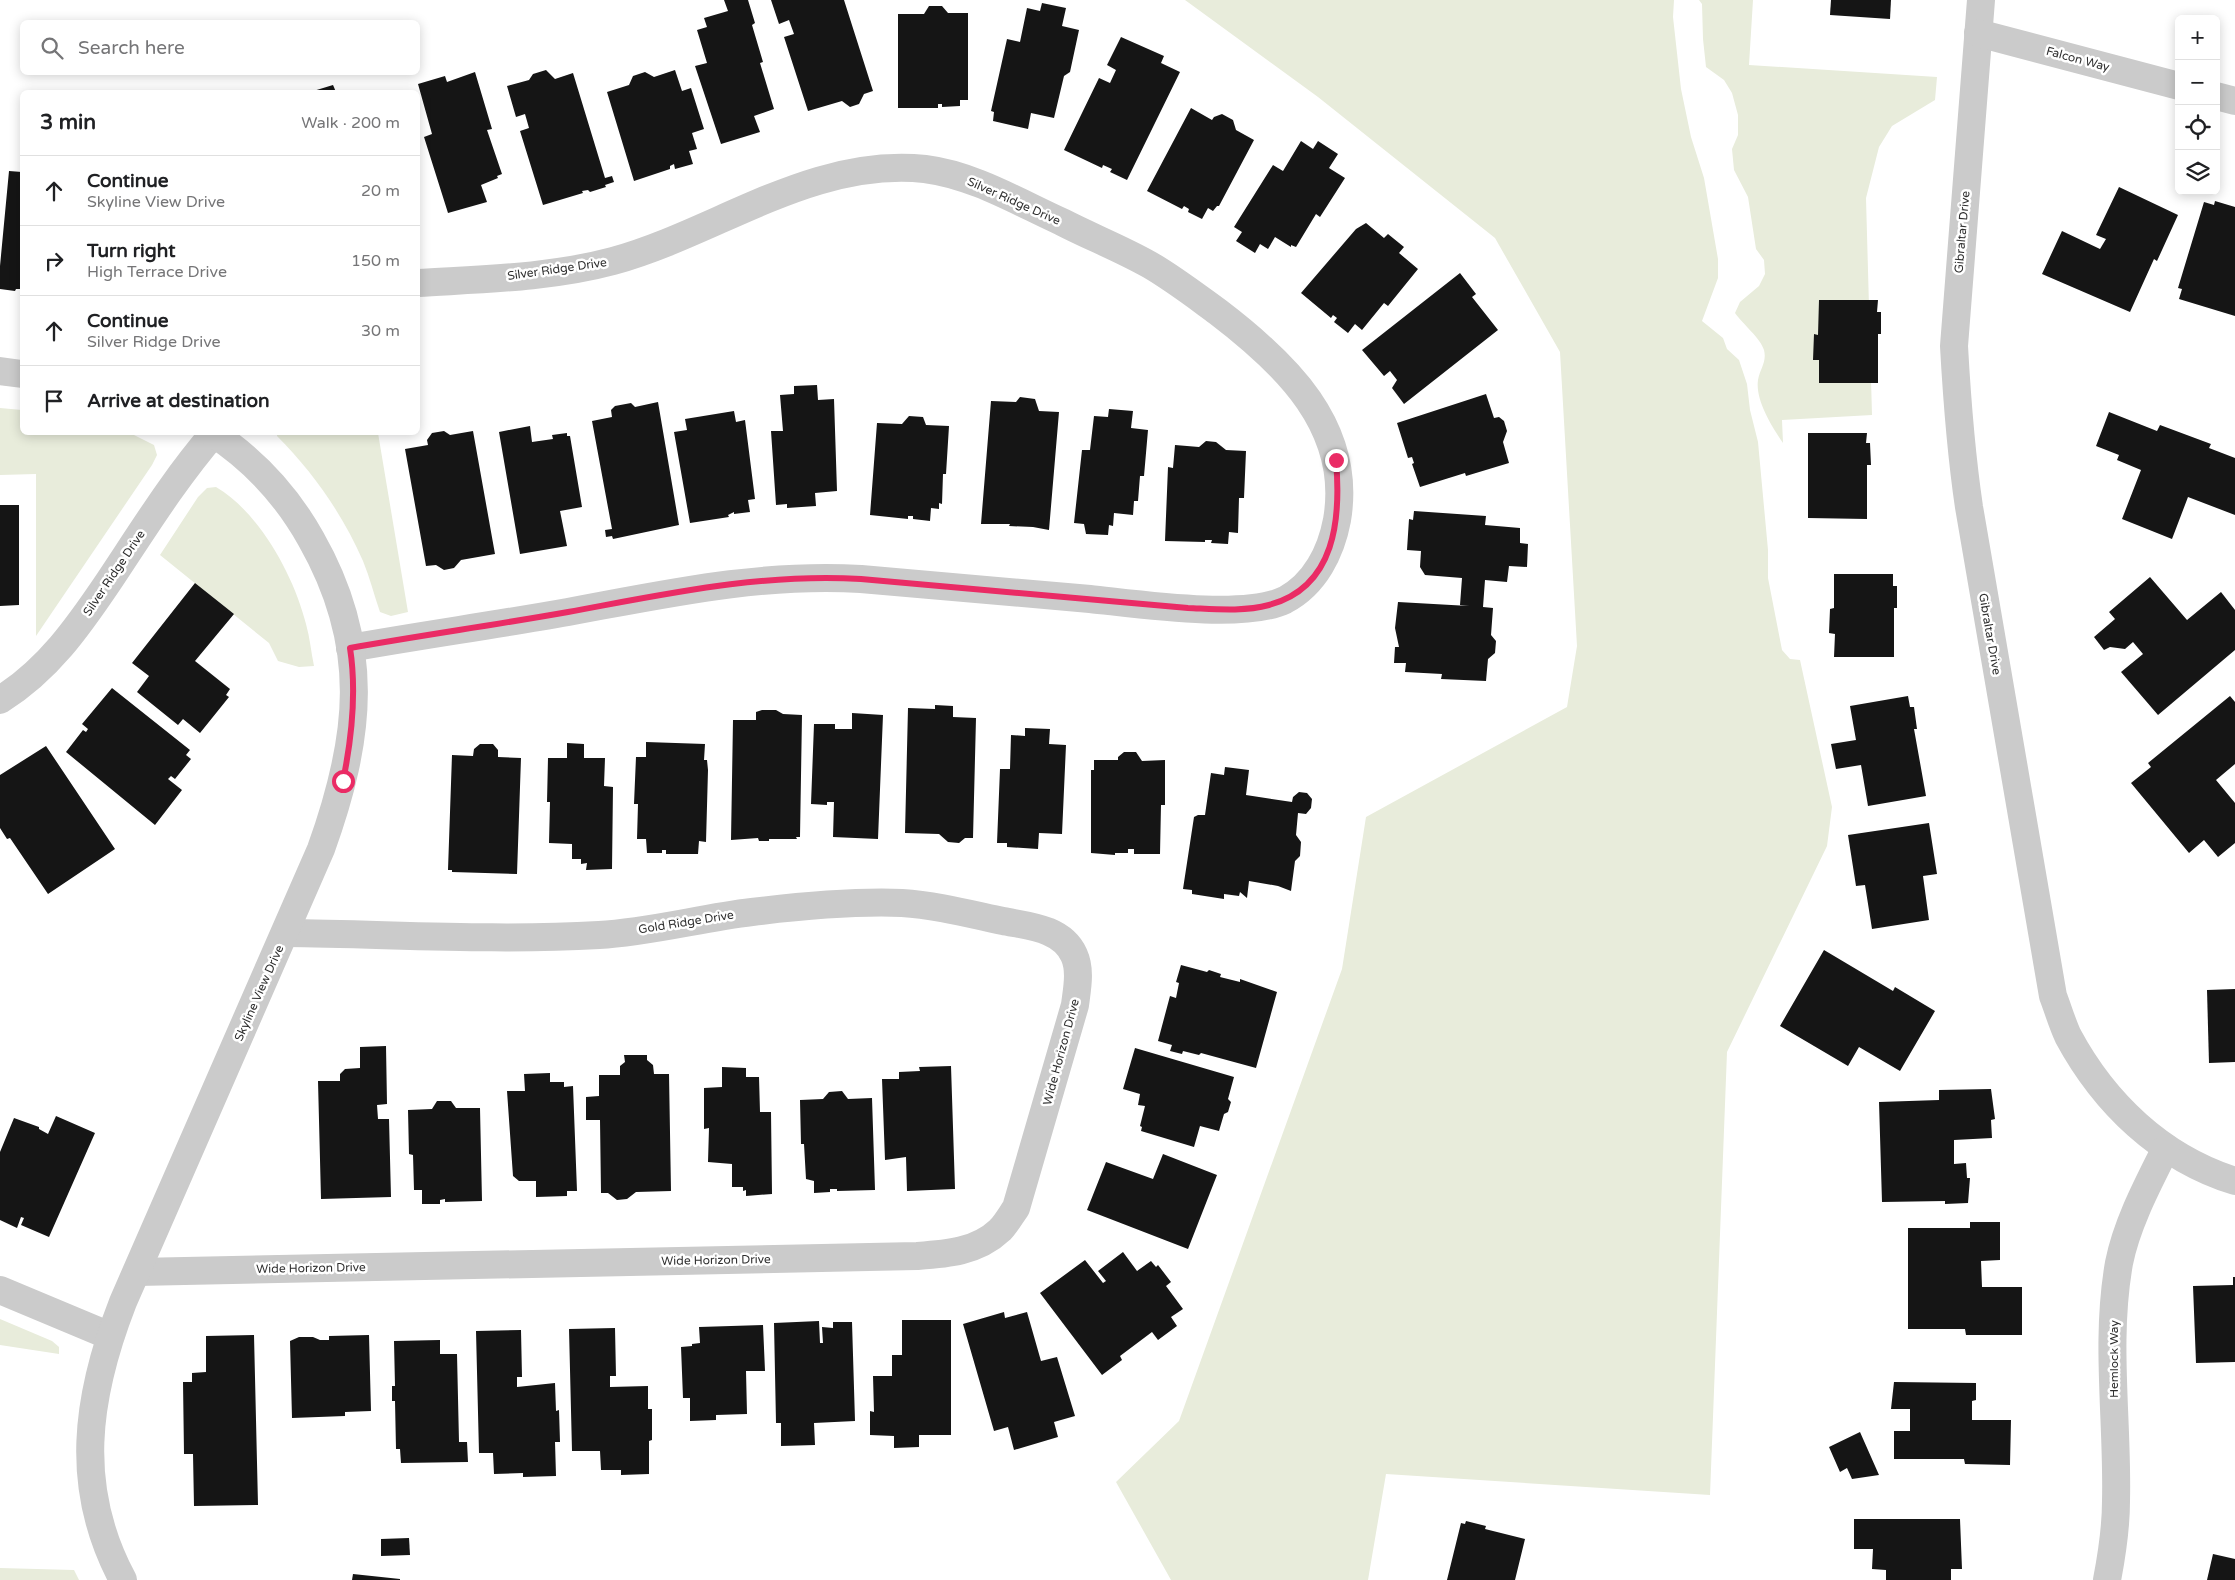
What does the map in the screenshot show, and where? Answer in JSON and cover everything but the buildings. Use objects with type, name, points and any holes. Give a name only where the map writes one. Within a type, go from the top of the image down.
[{"type":"street","name":"Gibraltar Drive","points":[[1981,0],[1954,346],[1960,450],[2044,953],[2053,996],[2067,1034],[2088,1070],[2116,1106],[2152,1138],[2186,1161],[2235,1181]]},
{"type":"street","name":"Falcon Way","points":[[1978,33],[2175,85]]},
{"type":"street","points":[[2220,97],[2235,101]]},
{"type":"street","name":"Silver Ridge Drive","points":[[350,648],[480,628],[710,586],[785,578],[861,579],[1188,608],[1252,608],[1285,600],[1303,588],[1319,569],[1332,542],[1338,516],[1336,460],[1328,433],[1314,405],[1284,368],[1240,329],[1185,287],[1150,265],[990,188],[926,169],[855,172],[817,182],[612,262],[522,276],[420,283]]},
{"type":"street","points":[[0,371],[20,374]]},
{"type":"street","name":"Silver Ridge Drive","points":[[0,700],[34,676],[64,645],[184,470],[211,435]]},
{"type":"street","name":"Skyline View Drive","points":[[123,1580],[102,1532],[93,1497],[90,1467],[90,1435],[94,1397],[110,1336],[321,849],[343,781],[354,709],[353,666],[348,631],[340,598],[323,559],[302,523],[280,492],[254,465],[216,435]]},
{"type":"street","name":"Gold Ridge Drive","points":[[286,933],[542,938],[603,934],[796,907],[851,903],[904,903],[962,912],[1048,930],[1063,940],[1074,955]]},
{"type":"street","name":"Wide Horizon Drive","points":[[137,1272],[917,1256],[952,1253],[975,1246],[999,1231],[1016,1208],[1075,1006],[1078,980],[1074,955]]},
{"type":"street","name":"Hemlock Way","points":[[2107,1580],[2116,1502],[2112,1347],[2118,1271],[2138,1205],[2166,1148]]},
{"type":"street","points":[[0,1290],[110,1336]]},
{"type":"green space","points":[[1185,0],[1674,0],[1673,17],[1681,89],[1691,137],[1704,178],[1718,259],[1718,278],[1702,321],[1723,338],[1727,349],[1739,360],[1747,384],[1750,410],[1758,442],[1768,550],[1768,578],[1782,650],[1790,659],[1800,660],[1832,807],[1827,846],[1727,1052],[1710,1495],[1386,1474],[1368,1580],[1171,1580],[1116,1482],[1179,1421],[1342,969],[1366,817],[1567,707],[1577,646],[1560,352],[1495,238],[1318,97]]},
{"type":"green space","points":[[1699,0],[1753,0],[1749,65],[1937,77],[1935,100],[1892,126],[1879,147],[1866,198],[1872,415],[1782,420],[1783,443],[1769,421],[1759,396],[1758,380],[1764,362],[1764,350],[1759,341],[1735,313],[1740,302],[1759,286],[1765,274],[1764,260],[1756,249],[1748,197],[1734,170],[1732,149],[1738,135],[1738,115],[1732,93],[1724,80],[1706,67],[1702,4]]},
{"type":"green space","points":[[0,408],[20,410],[20,435],[134,435],[154,445],[157,455],[36,636],[36,474],[0,475]]},
{"type":"green space","points":[[378,435],[408,612],[391,616],[380,612],[363,561],[346,527],[315,479],[277,436]]},
{"type":"green space","points":[[216,487],[232,498],[261,529],[284,566],[300,605],[314,666],[299,667],[278,661],[269,643],[160,555],[198,497],[207,488]]},
{"type":"green space","points":[[0,1319],[52,1341],[59,1347],[59,1354],[0,1345]]},
{"type":"green space","points":[[0,1568],[74,1570],[79,1580],[0,1580]]},
{"type":"route","points":[[343,781],[354,709],[353,666],[350,648],[480,628],[710,586],[785,578],[861,579],[1188,608],[1224,609],[1268,606],[1285,600],[1303,588],[1319,569],[1332,542],[1338,516],[1336,460]]}]
